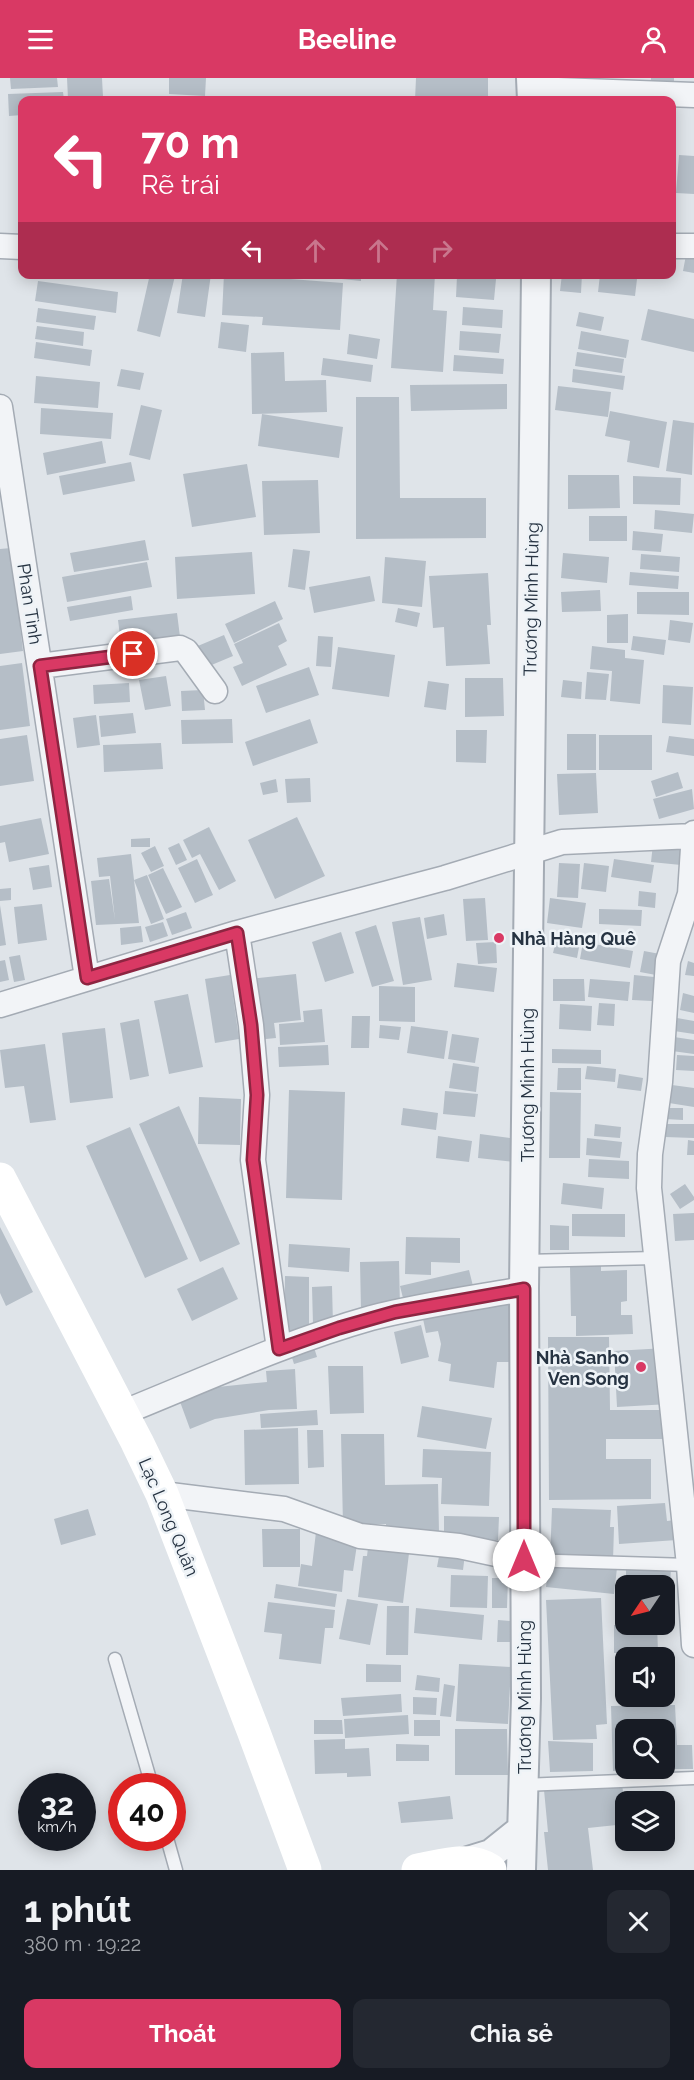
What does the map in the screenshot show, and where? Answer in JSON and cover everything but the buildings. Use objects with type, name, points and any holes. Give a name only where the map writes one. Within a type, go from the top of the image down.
[{"type":"main road","name":"Lạc Long Quân","points":[[0,1179],[162,1494],[305,1870]]},
{"type":"main road","points":[[293,1837],[330,1870]]},
{"type":"main road","points":[[418,1870],[478,1866]]},
{"type":"street","points":[[531,89],[694,95]]},
{"type":"street","points":[[0,246],[18,247]]},
{"type":"street","points":[[676,246],[694,246]]},
{"type":"street","name":"Trương Minh Hùng","points":[[521,1870],[526,1698],[524,1261],[527,1176],[528,853],[536,279]]},
{"type":"street","name":"Phan Tình","points":[[0,407],[87,978]]},
{"type":"street","points":[[40,666],[180,648],[186,651],[215,691]]},
{"type":"street","points":[[0,1005],[237,933],[444,878],[562,842],[693,835],[690,894],[668,961],[660,1082],[650,1154],[649,1188],[689,1565],[694,1645]]},
{"type":"street","points":[[237,933],[251,1025],[257,1095],[253,1160],[279,1349]]},
{"type":"street","points":[[122,1413],[279,1349],[339,1328],[395,1312],[524,1289]]},
{"type":"street","points":[[162,1494],[284,1509],[360,1536],[459,1546],[524,1560]]},
{"type":"street","points":[[478,1866],[521,1830]]},
{"type":"lane","points":[[524,1261],[657,1258]]},
{"type":"lane","points":[[524,1560],[689,1565]]},
{"type":"lane","points":[[116,1659],[148,1773]]},
{"type":"lane","points":[[524,1785],[694,1778]]},
{"type":"lane","points":[[171,1851],[176,1870]]},
{"type":"place","name":"Nhà Hàng Quê","points":[[499,938]]},
{"type":"place","name":"Nhà Sanho Ven Song","points":[[641,1367]]},
{"type":"route","points":[[133,654],[40,666],[87,978],[237,933],[251,1025],[257,1095],[253,1160],[279,1349],[370,1318],[524,1289],[524,1560]]}]
